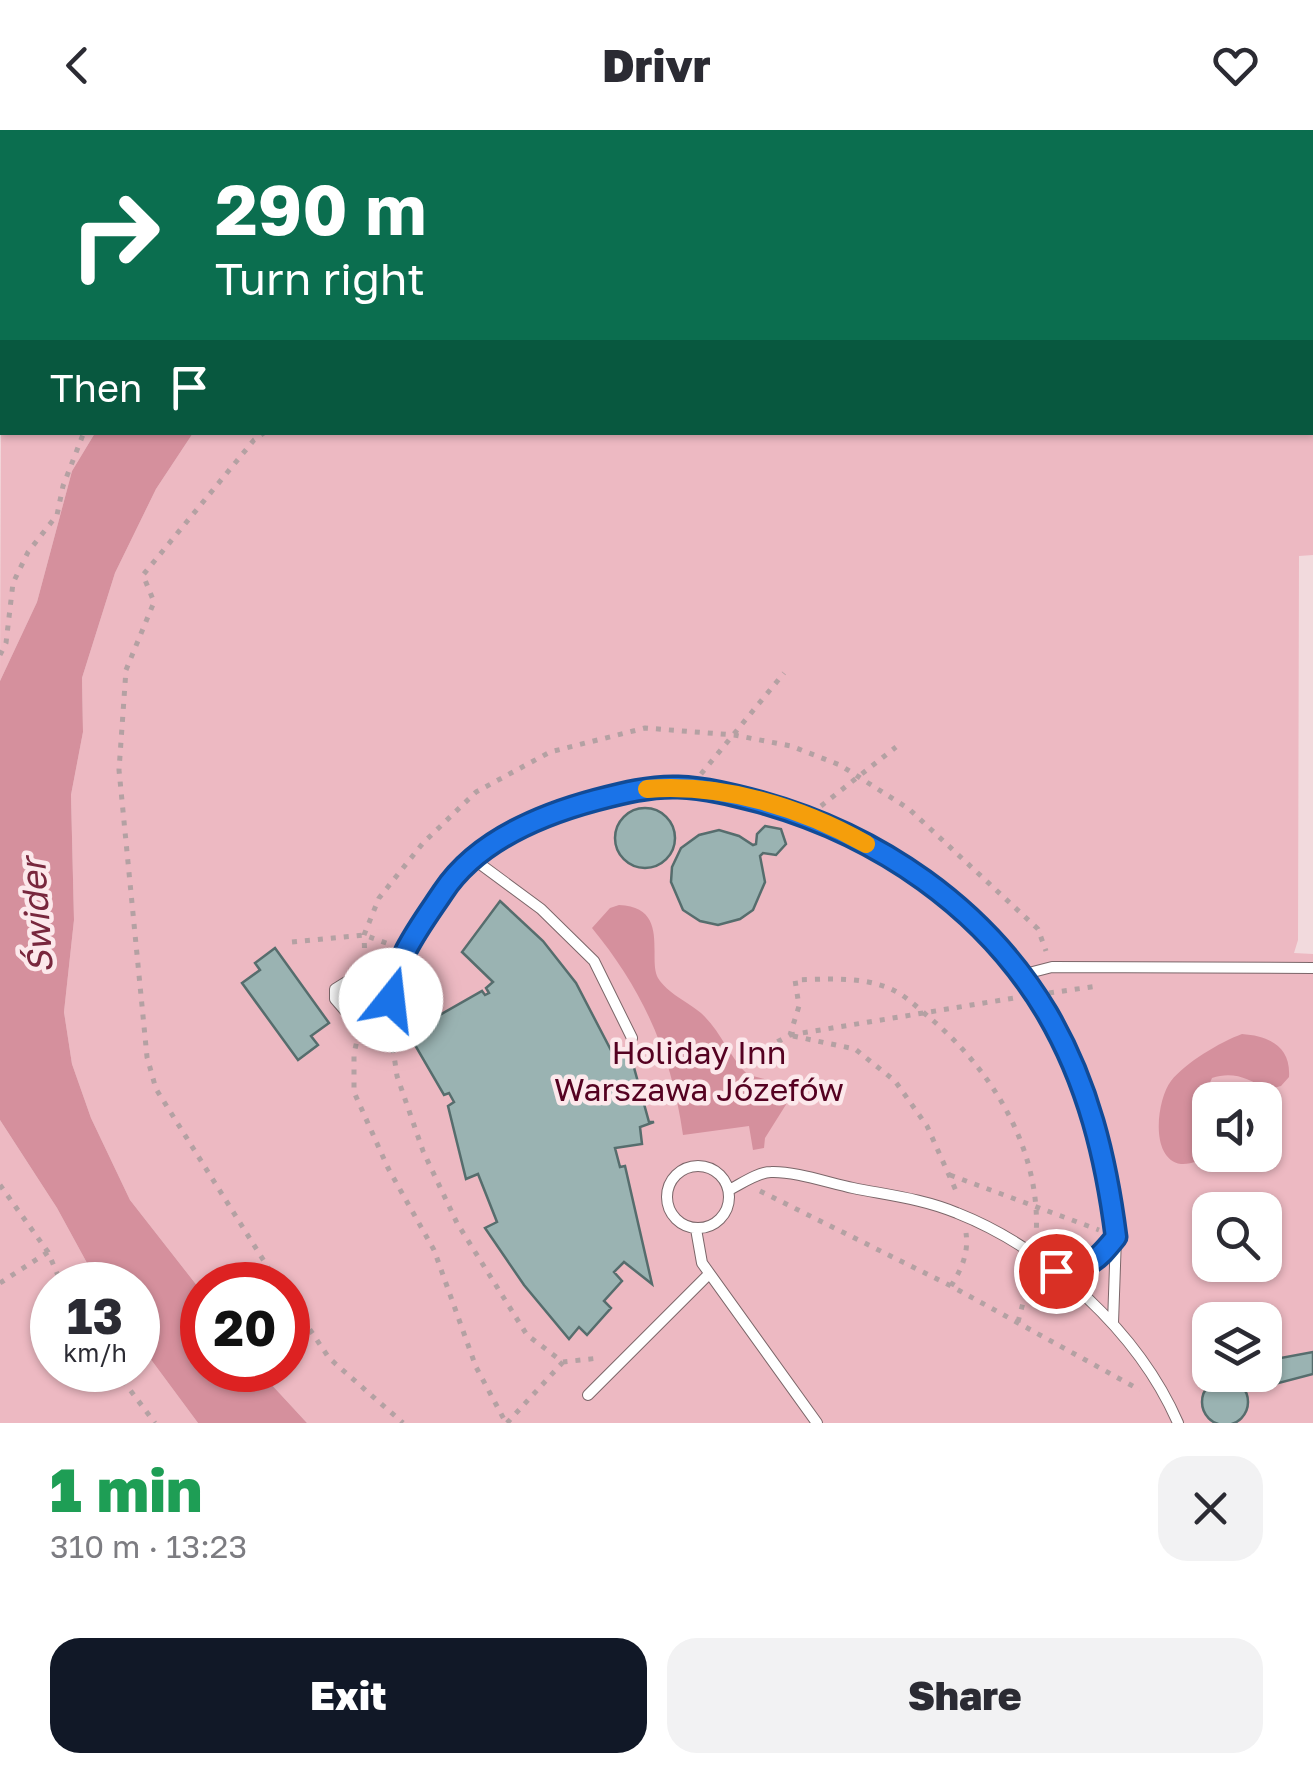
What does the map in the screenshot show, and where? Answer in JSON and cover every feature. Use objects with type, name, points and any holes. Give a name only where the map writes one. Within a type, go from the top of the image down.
[{"type":"lane","points":[[392,977],[351,979],[336,990],[335,999],[348,1014],[390,1022],[392,977],[452,879],[472,858],[498,840],[574,806],[632,790],[690,788],[723,792],[836,827],[892,858],[946,896],[1021,975],[1047,1014],[1084,1091],[1108,1173],[1116,1237],[1112,1323]]},
{"type":"lane","points":[[472,858],[541,909],[594,961],[632,1038]]},
{"type":"lane","points":[[1021,975],[1052,967],[1313,968]]},
{"type":"lane","points":[[694,1165],[710,1167],[724,1176],[729,1190],[729,1204],[722,1218],[711,1226],[696,1229],[681,1224],[670,1213],[666,1198],[670,1183],[680,1171],[694,1165]]},
{"type":"lane","points":[[729,1190],[769,1172],[920,1201],[963,1216],[1056,1271],[1112,1323],[1133,1347],[1178,1423]]},
{"type":"lane","points":[[696,1229],[702,1263],[817,1423]]},
{"type":"lane","points":[[1056,1271],[1083,1268],[1098,1260],[1116,1237]]},
{"type":"lane","points":[[588,1395],[710,1274]]},
{"type":"path","points":[[0,654],[6,643],[13,583],[28,552],[57,515],[63,486],[83,435]]},
{"type":"path","points":[[261,435],[143,575],[154,602],[126,670],[119,770],[147,1057],[156,1089],[265,1262]]},
{"type":"path","points":[[690,788],[784,673]]},
{"type":"path","points":[[368,978],[364,935],[378,898],[422,844],[476,792],[550,752],[645,728],[734,735],[791,746],[840,765],[909,809],[1038,930],[1052,967]]},
{"type":"path","points":[[807,817],[896,746]]},
{"type":"path","points":[[292,942],[364,935],[406,949]]},
{"type":"path","points":[[790,1035],[799,1006],[795,980],[844,979],[893,990],[946,1032],[1000,1098],[1023,1148],[1036,1206],[1026,1299],[1018,1322]]},
{"type":"path","points":[[363,1017],[354,1054],[354,1092],[388,1168],[434,1250],[476,1367],[507,1423],[564,1362],[638,1348]]},
{"type":"path","points":[[390,1022],[397,1076],[423,1151],[457,1223],[528,1335],[564,1362]]},
{"type":"path","points":[[766,1048],[790,1035],[855,1049],[895,1081],[928,1126],[963,1216],[968,1243],[962,1267],[951,1286]]},
{"type":"path","points":[[949,1174],[1116,1237]]},
{"type":"path","points":[[742,1183],[951,1286],[1169,1405]]},
{"type":"path","points":[[0,1184],[52,1262]]},
{"type":"path","points":[[0,1283],[48,1252]]},
{"type":"path","points":[[310,1330],[329,1358],[403,1423]]},
{"type":"path","points":[[132,1392],[155,1423]]},
{"type":"green space","points":[[1,435],[94,435],[72,471],[37,602],[0,681]]},
{"type":"green space","points":[[192,435],[1313,435],[1313,555],[1299,556],[1298,940],[1294,953],[1313,954],[1313,1423],[307,1423],[278,1392],[310,1392],[310,1262],[180,1264],[130,1200],[91,1118],[72,1064],[64,1012],[74,920],[71,795],[83,732],[82,678],[115,573],[156,489]]},
{"type":"green space","points":[[0,1120],[86,1262],[30,1262],[30,1392],[160,1392],[160,1372],[198,1423],[0,1423]]},
{"type":"water","name":"Świder","points":[[94,435],[192,435],[156,489],[115,573],[82,678],[83,732],[71,795],[74,920],[64,1012],[72,1064],[91,1118],[130,1200],[180,1264],[180,1392],[278,1392],[307,1423],[198,1423],[160,1372],[160,1262],[86,1262],[0,1120],[0,681],[37,602],[72,471]]},
{"type":"water","points":[[610,908],[635,908],[651,924],[655,969],[662,983],[708,1020],[748,1075],[768,1080],[781,1090],[787,1103],[765,1138],[764,1148],[753,1150],[749,1126],[683,1135],[671,1078],[652,1025],[626,975],[592,928]]},
{"type":"water","points":[[1242,1034],[1261,1037],[1282,1051],[1289,1077],[1282,1085],[1227,1075],[1212,1078],[1210,1082],[1192,1082],[1192,1162],[1181,1164],[1171,1160],[1160,1140],[1162,1101],[1177,1074]]},
{"type":"building","points":[[645,808],[666,817],[675,838],[666,859],[645,868],[624,859],[615,838],[624,817]]},
{"type":"building","points":[[765,826],[781,829],[786,844],[776,855],[760,856],[765,882],[753,910],[740,919],[718,925],[700,921],[683,910],[671,882],[672,867],[681,848],[699,835],[719,830],[753,845]]},
{"type":"building","name":"Holiday Inn Warszawa Józefów","points":[[500,901],[543,941],[576,983],[614,1056],[633,1049],[630,1053],[649,1122],[654,1122],[640,1127],[642,1144],[615,1148],[620,1167],[625,1166],[652,1284],[624,1262],[614,1272],[622,1281],[604,1301],[611,1308],[587,1335],[579,1327],[569,1339],[524,1285],[485,1228],[497,1222],[478,1174],[466,1179],[448,1106],[454,1102],[449,1093],[444,1095],[408,1033],[482,991],[485,995],[489,993],[486,988],[493,982],[462,952]]},
{"type":"building","points":[[275,948],[329,1023],[311,1036],[318,1045],[298,1060],[242,983],[260,970],[255,963]]},
{"type":"building","points":[[1313,1352],[1313,1374],[1282,1382],[1282,1358]]},
{"type":"building","points":[[1205,1392],[1245,1392],[1246,1411],[1234,1423],[1216,1423],[1204,1411]]},
{"type":"slow traffic","points":[[647,789],[678,787],[723,792],[836,827],[866,844]]},
{"type":"route","points":[[391,1000],[392,977],[406,949],[452,879],[472,858],[498,840],[574,806],[632,790],[678,787],[723,792],[836,827],[892,858],[946,896],[1021,975],[1062,1042],[1084,1091],[1108,1173],[1116,1237],[1098,1260],[1083,1268],[1056,1271]]}]
